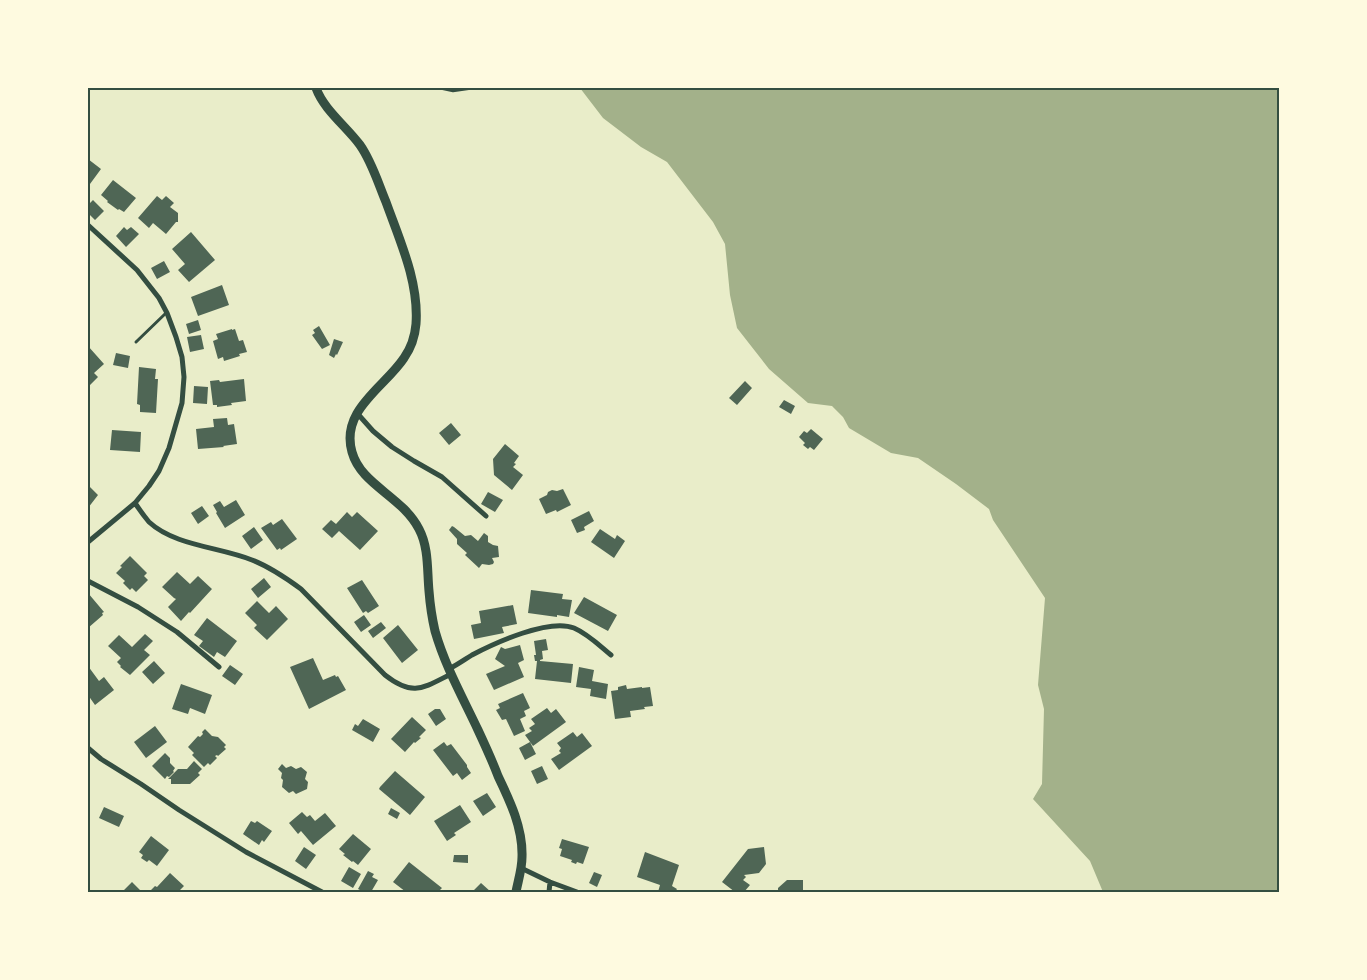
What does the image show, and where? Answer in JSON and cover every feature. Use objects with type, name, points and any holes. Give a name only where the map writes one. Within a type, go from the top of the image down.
[{"type":"main road","points":[[316,88],[321,98],[361,146],[368,159],[401,244],[411,274],[415,295],[416,324],[410,348],[397,367],[369,396],[357,414],[351,429],[352,451],[357,464],[368,478],[405,509],[421,533],[426,549],[433,620],[440,647],[514,811],[520,831],[522,857],[516,892]]},
{"type":"street","points":[[88,225],[137,270],[159,298],[176,337],[182,358],[184,377],[182,403],[169,448],[159,471],[135,503],[88,542]]},
{"type":"street","points":[[357,414],[392,447],[442,477],[486,516]]},
{"type":"street","points":[[135,503],[149,521],[162,532],[252,559],[286,578],[301,589],[385,675],[402,687],[422,688],[450,672],[471,656],[507,639],[554,625],[565,626],[583,633],[611,655]]},
{"type":"street","points":[[88,581],[138,606],[178,632],[219,667]]},
{"type":"street","points":[[88,748],[101,759],[246,852],[322,892]]},
{"type":"street","points":[[521,868],[577,892]]},
{"type":"street","points":[[549,892],[550,882]]},
{"type":"lane","points":[[136,342],[167,313]]},
{"type":"path","points":[[439,88],[453,91],[474,88]]},
{"type":"shaded area","points":[[580,88],[1279,88],[1279,892],[1103,892],[1090,861],[1033,799],[1042,784],[1044,709],[1038,685],[1045,598],[993,520],[989,509],[918,458],[891,453],[849,428],[843,417],[832,406],[808,403],[769,369],[737,328],[730,295],[725,244],[713,222],[667,162],[641,147],[603,118]]},
{"type":"building","points":[[88,159],[101,169],[90,184],[88,182]]},
{"type":"building","points":[[113,180],[136,198],[124,212],[107,202],[101,195]]},
{"type":"building","points":[[157,196],[162,200],[166,196],[174,203],[170,207],[178,213],[178,222],[166,234],[153,223],[149,228],[138,218]]},
{"type":"building","points":[[93,200],[104,211],[95,220],[88,213],[88,205]]},
{"type":"building","points":[[124,227],[127,230],[131,227],[139,234],[126,247],[116,236]]},
{"type":"building","points":[[191,232],[215,260],[189,282],[178,270],[185,264],[172,249]]},
{"type":"building","points":[[164,261],[170,272],[157,279],[151,268]]},
{"type":"building","points":[[222,285],[229,305],[198,316],[191,297]]},
{"type":"building","points":[[198,320],[201,330],[189,334],[186,324]]},
{"type":"building","points":[[319,326],[330,345],[322,349],[312,335],[315,333],[313,330]]},
{"type":"building","points":[[235,329],[239,341],[243,340],[247,352],[224,361],[223,357],[218,359],[213,341],[218,339],[216,334]]},
{"type":"building","points":[[201,335],[204,349],[190,352],[187,337]]},
{"type":"building","points":[[334,339],[343,342],[334,358],[329,355]]},
{"type":"building","points":[[88,346],[104,364],[94,373],[98,377],[88,387]]},
{"type":"building","points":[[116,353],[130,356],[128,368],[113,365]]},
{"type":"building","points":[[139,367],[156,369],[155,379],[158,379],[156,413],[140,412],[140,405],[137,404]]},
{"type":"building","points":[[244,379],[246,401],[217,407],[217,405],[213,405],[210,381],[219,380],[220,382]]},
{"type":"building","points":[[745,381],[752,388],[737,405],[729,398]]},
{"type":"building","points":[[194,386],[208,387],[207,404],[193,403]]},
{"type":"building","points":[[784,400],[795,406],[791,414],[779,407]]},
{"type":"building","points":[[227,418],[228,425],[234,424],[237,444],[198,449],[196,429],[214,427],[213,419]]},
{"type":"building","points":[[451,423],[461,435],[449,445],[439,433]]},
{"type":"building","points":[[811,429],[823,439],[814,450],[810,447],[808,449],[803,445],[805,443],[799,437],[804,431],[807,433]]},
{"type":"building","points":[[112,430],[141,432],[140,452],[110,450]]},
{"type":"building","points":[[505,444],[519,456],[513,467],[523,475],[512,490],[494,475],[493,459]]},
{"type":"building","points":[[88,485],[98,495],[88,508]]},
{"type":"building","points":[[563,489],[571,505],[557,512],[556,510],[546,514],[539,499],[552,490]]},
{"type":"building","points":[[488,492],[503,500],[495,512],[481,504]]},
{"type":"building","points":[[236,500],[245,515],[225,528],[213,505],[220,501],[224,507]]},
{"type":"building","points":[[202,506],[209,516],[198,524],[191,513]]},
{"type":"building","points":[[589,511],[594,521],[584,527],[585,530],[577,533],[571,520]]},
{"type":"building","points":[[347,512],[352,517],[357,512],[378,531],[360,550],[339,531],[332,538],[322,529],[331,520],[336,524]]},
{"type":"building","points":[[282,519],[297,539],[281,550],[280,548],[277,550],[261,528],[271,522],[273,525]]},
{"type":"building","points":[[452,526],[465,536],[471,535],[478,541],[484,533],[488,536],[488,542],[498,546],[499,557],[492,558],[493,564],[482,564],[479,568],[465,555],[467,553],[457,544],[457,539],[449,530]]},
{"type":"building","points":[[254,527],[263,540],[251,549],[242,536]]},
{"type":"building","points":[[600,529],[615,539],[617,535],[625,541],[614,558],[591,542]]},
{"type":"building","points":[[130,556],[147,573],[144,576],[148,580],[136,592],[132,588],[130,590],[123,583],[125,581],[116,573]]},
{"type":"building","points":[[177,572],[190,584],[198,576],[212,589],[181,621],[168,607],[176,599],[162,587]]},
{"type":"building","points":[[264,578],[271,587],[258,598],[251,589]]},
{"type":"building","points":[[362,580],[379,606],[368,613],[366,611],[363,613],[347,588]]},
{"type":"building","points":[[531,590],[563,594],[562,599],[572,600],[569,617],[528,613]]},
{"type":"building","points":[[88,593],[104,612],[88,628]]},
{"type":"building","points":[[584,597],[617,615],[608,631],[574,613]]},
{"type":"building","points":[[257,601],[269,613],[276,606],[288,619],[267,640],[254,628],[257,625],[245,613]]},
{"type":"building","points":[[513,605],[517,624],[502,627],[504,633],[474,639],[471,625],[481,623],[479,611]]},
{"type":"building","points":[[364,615],[371,625],[361,632],[354,622]]},
{"type":"building","points":[[207,618],[237,641],[225,657],[217,652],[214,657],[199,646],[203,641],[194,635]]},
{"type":"building","points":[[381,622],[386,628],[373,638],[368,631]]},
{"type":"building","points":[[398,625],[418,650],[402,663],[383,638]]},
{"type":"building","points":[[145,634],[153,641],[144,650],[150,655],[130,675],[120,667],[117,662],[121,658],[108,646],[119,635],[132,647]]},
{"type":"building","points":[[546,639],[548,650],[542,651],[543,659],[540,661],[573,664],[571,683],[535,679],[537,661],[535,661],[534,655],[536,655],[534,641]]},
{"type":"building","points":[[520,645],[524,660],[518,663],[524,677],[494,690],[486,674],[505,666],[495,659],[501,647],[505,649]]},
{"type":"building","points":[[313,658],[323,680],[335,675],[336,677],[338,676],[346,690],[309,709],[290,667]]},
{"type":"building","points":[[154,661],[165,673],[153,684],[142,672]]},
{"type":"building","points":[[230,665],[243,674],[235,685],[222,676]]},
{"type":"building","points":[[88,666],[99,681],[104,677],[114,690],[95,705],[88,695]]},
{"type":"building","points":[[579,667],[594,670],[592,681],[608,684],[606,699],[590,696],[591,689],[576,687]]},
{"type":"building","points":[[181,684],[212,695],[205,714],[190,708],[188,714],[172,709]]},
{"type":"building","points":[[626,685],[627,689],[650,687],[653,706],[630,711],[631,717],[615,719],[611,691],[618,690],[618,687]]},
{"type":"building","points":[[523,693],[530,708],[524,711],[526,716],[520,719],[525,731],[514,736],[506,719],[502,720],[496,710],[500,708],[498,704]]},
{"type":"building","points":[[547,708],[551,713],[556,709],[566,722],[533,746],[525,735],[532,731],[529,728],[535,724],[531,719]]},
{"type":"building","points":[[435,709],[440,709],[446,719],[436,726],[428,714]]},
{"type":"building","points":[[412,717],[426,730],[419,737],[421,738],[414,742],[405,752],[391,739]]},
{"type":"building","points":[[363,719],[380,729],[373,742],[352,730],[355,724],[358,726]]},
{"type":"building","points":[[155,726],[167,742],[146,758],[134,742]]},
{"type":"building","points":[[205,729],[212,736],[218,737],[226,745],[224,747],[226,749],[218,756],[215,756],[217,758],[210,765],[208,763],[204,767],[192,755],[194,753],[188,747],[198,736],[200,737],[203,734],[202,732]]},
{"type":"building","points":[[573,732],[577,737],[582,733],[592,746],[559,770],[551,759],[561,753],[559,751],[561,748],[557,743]]},
{"type":"building","points":[[444,742],[447,746],[451,744],[471,773],[462,780],[457,773],[453,776],[433,750]]},
{"type":"building","points":[[530,742],[536,754],[525,760],[519,748]]},
{"type":"building","points":[[165,753],[175,768],[174,772],[165,779],[152,766]]},
{"type":"building","points":[[194,761],[202,769],[198,773],[200,775],[190,784],[171,784],[171,779],[168,779],[178,769],[187,769]]},
{"type":"building","points":[[282,764],[286,768],[291,766],[296,769],[301,767],[307,772],[305,779],[308,782],[307,789],[296,794],[293,791],[289,793],[282,787],[282,773],[278,769]]},
{"type":"building","points":[[542,766],[548,779],[537,784],[531,771]]},
{"type":"building","points":[[395,771],[425,797],[410,815],[379,789]]},
{"type":"building","points":[[487,793],[496,807],[483,816],[473,801]]},
{"type":"building","points":[[460,805],[471,822],[454,833],[456,835],[447,841],[434,821]]},
{"type":"building","points":[[104,807],[124,816],[119,827],[99,818]]},
{"type":"building","points":[[391,808],[400,813],[397,819],[388,814]]},
{"type":"building","points":[[302,812],[307,817],[310,815],[315,821],[325,813],[336,826],[313,845],[301,831],[298,834],[289,823]]},
{"type":"building","points":[[251,821],[255,823],[257,821],[272,831],[264,842],[262,840],[259,845],[243,834]]},
{"type":"building","points":[[353,834],[371,849],[358,865],[343,855],[345,854],[339,849]]},
{"type":"building","points":[[151,836],[169,850],[157,866],[149,860],[147,862],[141,858],[143,855],[139,852]]},
{"type":"building","points":[[562,839],[589,847],[583,864],[577,862],[576,864],[571,862],[572,860],[560,856],[562,849],[559,848]]},
{"type":"building","points":[[304,847],[316,855],[306,869],[295,861]]},
{"type":"building","points":[[764,847],[766,864],[759,873],[744,875],[746,877],[743,880],[750,885],[744,892],[735,892],[722,882],[748,849]]},
{"type":"building","points":[[645,852],[679,865],[672,886],[677,889],[675,892],[658,892],[660,885],[637,877]]},
{"type":"building","points":[[454,855],[468,855],[468,863],[453,862]]},
{"type":"building","points":[[409,862],[442,888],[438,892],[406,892],[393,882]]},
{"type":"building","points":[[349,867],[361,874],[353,888],[341,881]]},
{"type":"building","points":[[368,871],[374,874],[372,877],[378,880],[371,892],[364,892],[358,889]]},
{"type":"building","points":[[594,872],[602,875],[597,887],[589,883]]},
{"type":"building","points":[[170,873],[184,886],[178,892],[149,892],[155,886],[157,887]]},
{"type":"building","points":[[787,880],[803,880],[803,892],[778,892],[778,888]]},
{"type":"building","points":[[132,882],[142,892],[122,892]]},
{"type":"building","points":[[481,883],[491,892],[472,892]]}]
